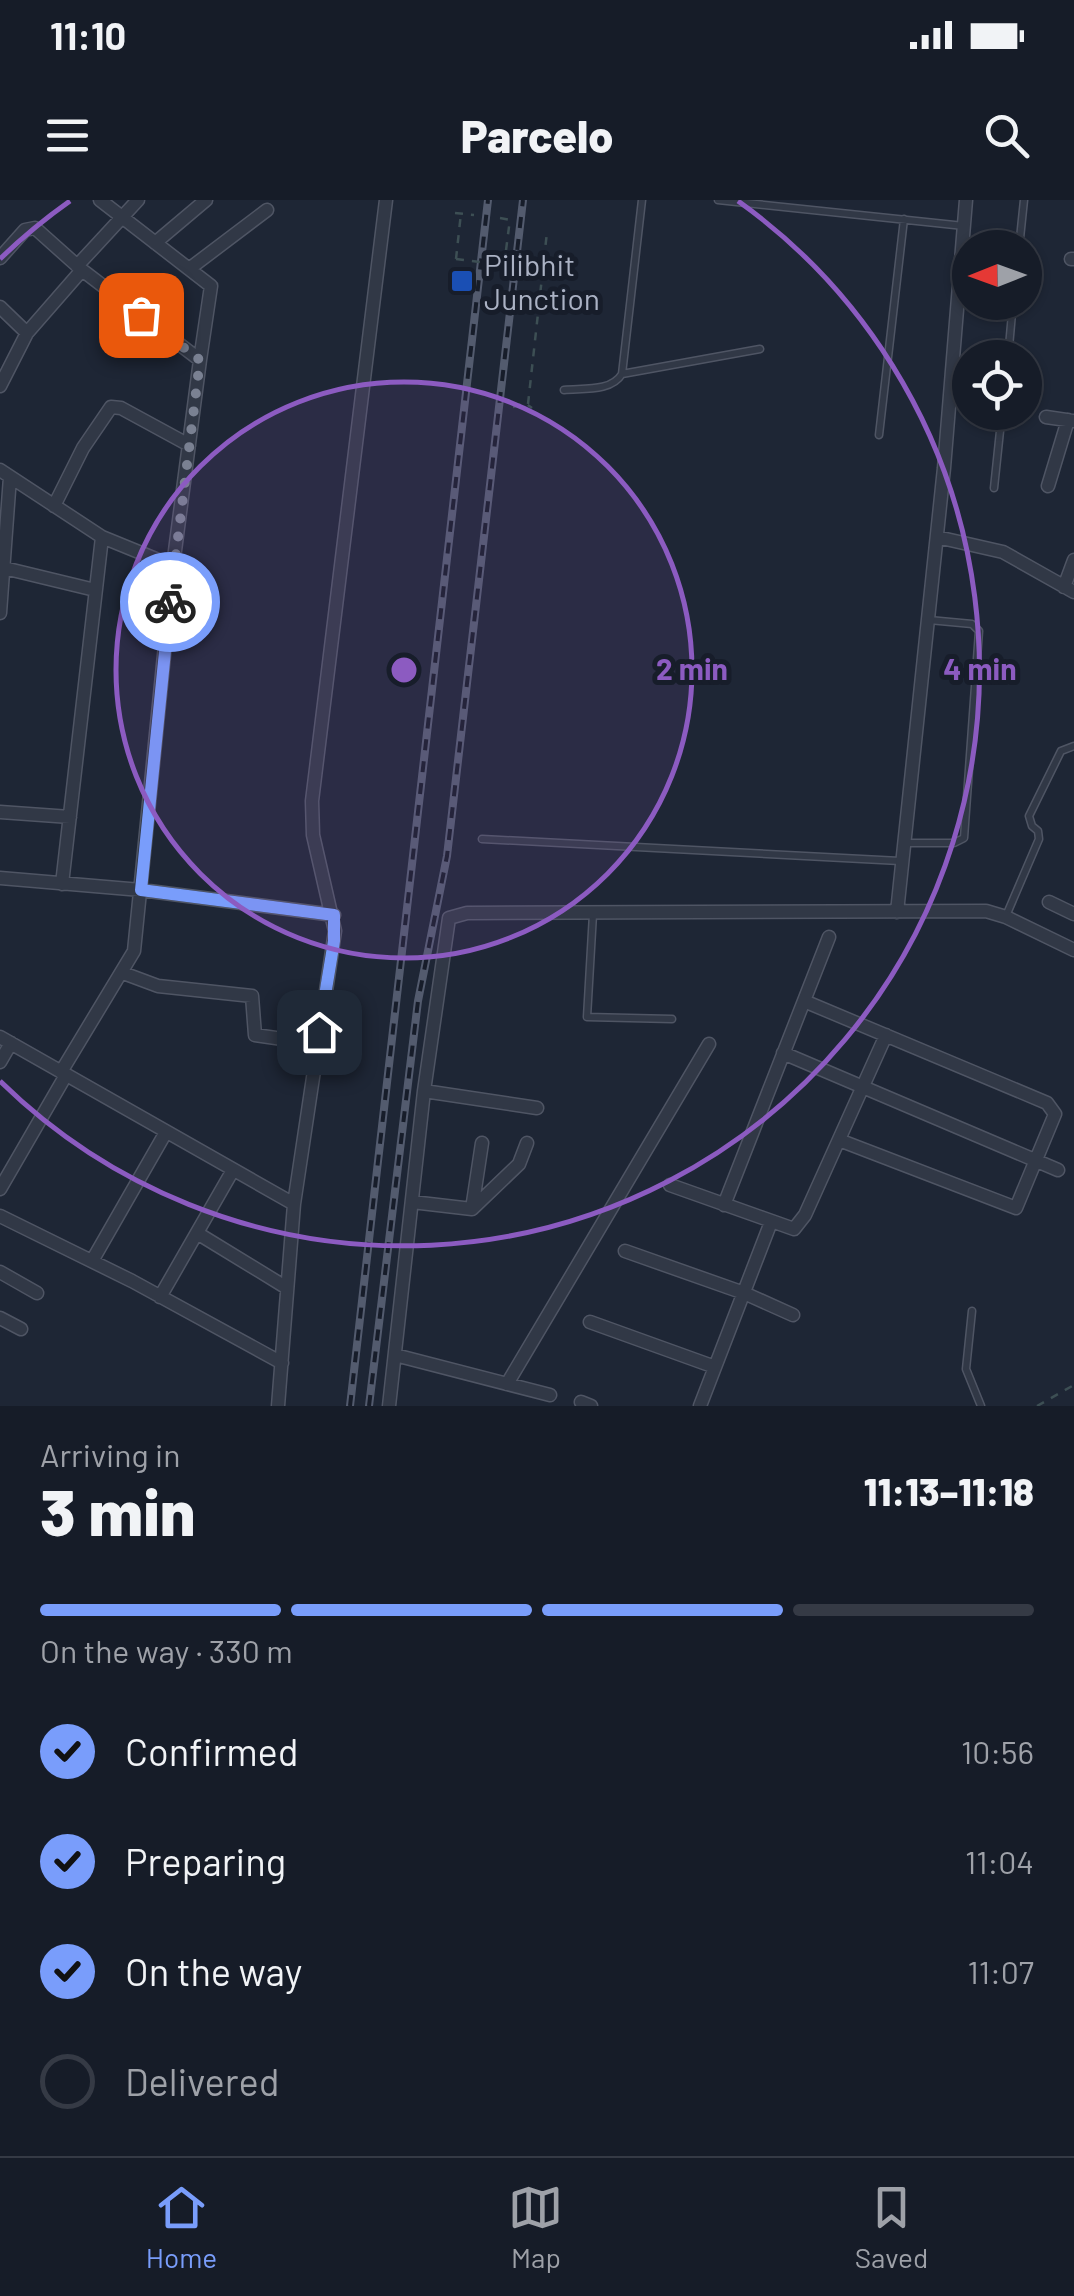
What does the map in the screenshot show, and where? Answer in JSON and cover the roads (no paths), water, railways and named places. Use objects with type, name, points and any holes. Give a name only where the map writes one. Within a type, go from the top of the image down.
[{"type":"street","points":[[0,1190],[134,951],[174,566],[212,288],[100,200]]},
{"type":"street","points":[[0,386],[26,333],[120,216],[138,200]]},
{"type":"street","points":[[155,243],[206,200]]},
{"type":"street","points":[[278,1406],[294,1204],[334,941],[334,915],[313,834],[312,801],[386,200]]},
{"type":"street","points":[[897,912],[937,537],[966,200]]},
{"type":"street","points":[[189,269],[267,210]]},
{"type":"street","points":[[0,258],[30,228],[200,360]]},
{"type":"street","points":[[0,307],[26,333]]},
{"type":"street","points":[[54,506],[83,448],[111,407],[121,408],[189,445]]},
{"type":"street","points":[[1046,417],[1071,420],[1048,486]]},
{"type":"street","points":[[5,473],[102,538],[174,566]]},
{"type":"street","points":[[0,613],[5,473]]},
{"type":"street","points":[[937,537],[1003,552],[1069,590],[1074,560]]},
{"type":"street","points":[[62,884],[102,538]]},
{"type":"street","points":[[4,568],[96,590]]},
{"type":"street","points":[[0,812],[70,816]]},
{"type":"street","points":[[0,878],[141,890],[334,915]]},
{"type":"street","points":[[1049,902],[1074,914]]},
{"type":"street","points":[[389,1406],[424,1091],[450,918],[467,913],[986,912],[1006,917],[1074,950]]},
{"type":"street","points":[[724,1205],[828,937]]},
{"type":"street","points":[[123,973],[153,985],[252,996],[255,1036],[317,1044]]},
{"type":"street","points":[[804,1001],[1047,1102],[1055,1114],[1020,1204],[1011,1208],[840,1140]]},
{"type":"street","points":[[670,1184],[771,1222],[794,1229],[800,1225],[886,1035]]},
{"type":"street","points":[[0,1062],[6,1040],[294,1204]]},
{"type":"street","points":[[507,1384],[709,1044]]},
{"type":"street","points":[[783,1053],[1058,1170]]},
{"type":"street","points":[[424,1091],[537,1108]]},
{"type":"street","points":[[92,1262],[166,1132]]},
{"type":"street","points":[[472,1209],[482,1143]]},
{"type":"street","points":[[472,1209],[519,1164],[527,1143]]},
{"type":"street","points":[[160,1296],[233,1170]]},
{"type":"street","points":[[412,1202],[472,1209]]},
{"type":"street","points":[[0,1216],[160,1296],[282,1363]]},
{"type":"street","points":[[700,1406],[771,1222]]},
{"type":"street","points":[[197,1233],[287,1288]]},
{"type":"street","points":[[624,1252],[793,1314]]},
{"type":"street","points":[[0,1272],[37,1293]]},
{"type":"street","points":[[0,1318],[20,1329]]},
{"type":"street","points":[[590,1322],[715,1367]]},
{"type":"street","points":[[395,1355],[550,1395]]},
{"type":"lane","points":[[564,390],[609,386],[622,374],[642,200]]},
{"type":"lane","points":[[718,200],[782,203],[964,226]]},
{"type":"lane","points":[[1021,230],[1024,200]]},
{"type":"lane","points":[[879,435],[904,220]]},
{"type":"lane","points":[[622,374],[760,349]]},
{"type":"lane","points":[[994,488],[1000,430]]},
{"type":"lane","points":[[904,844],[954,843],[964,838],[979,631],[972,624],[928,620]]},
{"type":"lane","points":[[1006,917],[1039,840],[1029,816],[1061,752],[1074,746]]},
{"type":"lane","points":[[482,839],[902,862]]},
{"type":"lane","points":[[594,913],[587,1017],[672,1019]]},
{"type":"lane","points":[[972,1311],[966,1368],[981,1406]]},
{"type":"railway","points":[[350,1406],[488,200]]},
{"type":"railway","points":[[369,1406],[418,1001],[447,856],[523,200]]},
{"type":"place","name":"Pilibhit Junction","points":[[462,281]]}]
